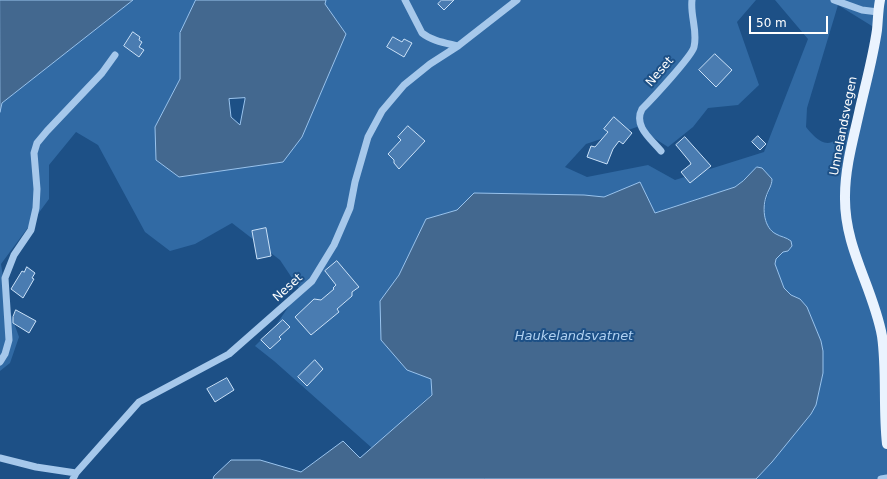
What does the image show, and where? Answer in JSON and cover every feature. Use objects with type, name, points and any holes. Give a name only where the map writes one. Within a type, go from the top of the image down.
[{"type":"main road","name":"Unnelandsvegen","points":[[880,0],[877,31],[846,172],[845,198],[847,224],[851,243],[878,318],[882,335],[884,355],[884,414],[887,444]]},
{"type":"street","points":[[405,0],[422,33],[434,40],[458,46]]},
{"type":"street","name":"Neset","points":[[0,458],[75,476],[139,402],[229,354],[312,281],[334,245],[350,208],[355,182],[368,137],[382,111],[404,85],[430,64],[458,46],[517,0]]},
{"type":"street","name":"Neset","points":[[661,151],[646,134],[640,123],[639,116],[642,109],[694,48],[695,31],[690,9],[692,0]]},
{"type":"street","points":[[834,0],[862,10],[878,12]]},
{"type":"street","points":[[0,362],[5,354],[9,340],[5,278],[14,255],[30,230],[36,208],[37,189],[34,153],[38,143],[47,131],[102,73],[114,55]]},
{"type":"street","points":[[881,479],[887,478]]},
{"type":"shaded area","points":[[133,0],[196,0],[180,33],[180,79],[155,127],[179,177],[283,162],[302,137],[346,34],[325,4],[326,0],[756,0],[737,22],[759,85],[738,105],[708,108],[693,127],[668,147],[637,127],[586,144],[565,167],[587,177],[648,165],[675,180],[764,152],[808,39],[775,0],[887,0],[887,479],[756,479],[772,462],[811,414],[816,405],[823,373],[823,351],[821,341],[807,307],[800,299],[791,295],[784,288],[775,264],[776,259],[783,252],[788,251],[792,246],[788,239],[775,234],[766,223],[764,210],[765,203],[772,184],[757,167],[735,187],[654,213],[640,182],[604,197],[584,195],[474,193],[457,210],[426,219],[399,275],[381,301],[381,340],[407,370],[431,379],[432,394],[372,448],[255,346],[276,325],[300,290],[280,260],[232,223],[195,244],[170,251],[145,232],[98,145],[76,132],[49,165],[49,199],[1,264],[7,303],[19,337],[10,363],[0,371],[0,112],[2,103]],"holes":[[[838,5],[880,31],[851,129],[847,128],[832,142],[824,143],[814,136],[806,127],[807,108]]]},
{"type":"water","points":[[0,0],[133,0],[2,103],[0,112]]},
{"type":"water","points":[[196,0],[326,0],[325,4],[346,34],[302,137],[283,162],[179,177],[156,160],[155,127],[180,79],[180,33]],"holes":[[[245,98],[240,125],[231,117],[229,99]]]},
{"type":"water","name":"Haukelandsvatnet","points":[[757,167],[762,168],[772,179],[764,207],[767,223],[772,231],[791,241],[792,246],[788,251],[783,252],[776,259],[775,264],[784,288],[791,295],[800,299],[807,307],[821,341],[823,351],[823,373],[816,405],[811,414],[772,462],[756,479],[213,479],[214,476],[231,460],[260,460],[301,472],[343,441],[360,458],[432,395],[431,379],[407,370],[381,340],[380,301],[399,275],[426,219],[457,210],[474,193],[584,195],[604,197],[640,182],[655,213],[735,187]]},
{"type":"building","points":[[442,0],[454,0],[444,10],[438,4]]},
{"type":"building","points":[[133,32],[140,37],[139,40],[142,42],[139,47],[144,50],[139,57],[124,46]]},
{"type":"building","points":[[393,37],[402,42],[404,39],[412,43],[404,57],[387,47]]},
{"type":"building","points":[[715,54],[732,70],[716,87],[699,70]]},
{"type":"building","points":[[614,117],[632,133],[623,144],[619,141],[613,149],[607,164],[587,157],[591,146],[595,147],[608,132],[604,129]]},
{"type":"building","points":[[408,126],[425,141],[399,169],[394,163],[394,160],[388,154],[401,140],[398,137]]},
{"type":"building","points":[[758,136],[766,144],[760,150],[752,142]]},
{"type":"building","points":[[685,137],[711,166],[690,183],[681,172],[691,164],[676,145]]},
{"type":"building","points":[[266,228],[271,256],[257,259],[252,231]]},
{"type":"building","points":[[337,261],[359,287],[352,292],[352,296],[337,309],[339,312],[311,335],[295,317],[314,299],[321,300],[334,289],[333,288],[336,285],[325,271]]},
{"type":"building","points":[[27,267],[35,273],[32,278],[34,279],[23,298],[11,289],[22,271],[24,272]]},
{"type":"building","points":[[16,310],[36,321],[29,333],[13,323],[13,317]]},
{"type":"building","points":[[283,320],[290,327],[279,337],[281,339],[270,349],[261,340]]},
{"type":"building","points":[[315,360],[323,369],[307,386],[298,377]]},
{"type":"building","points":[[227,378],[234,390],[215,402],[207,389]]}]
